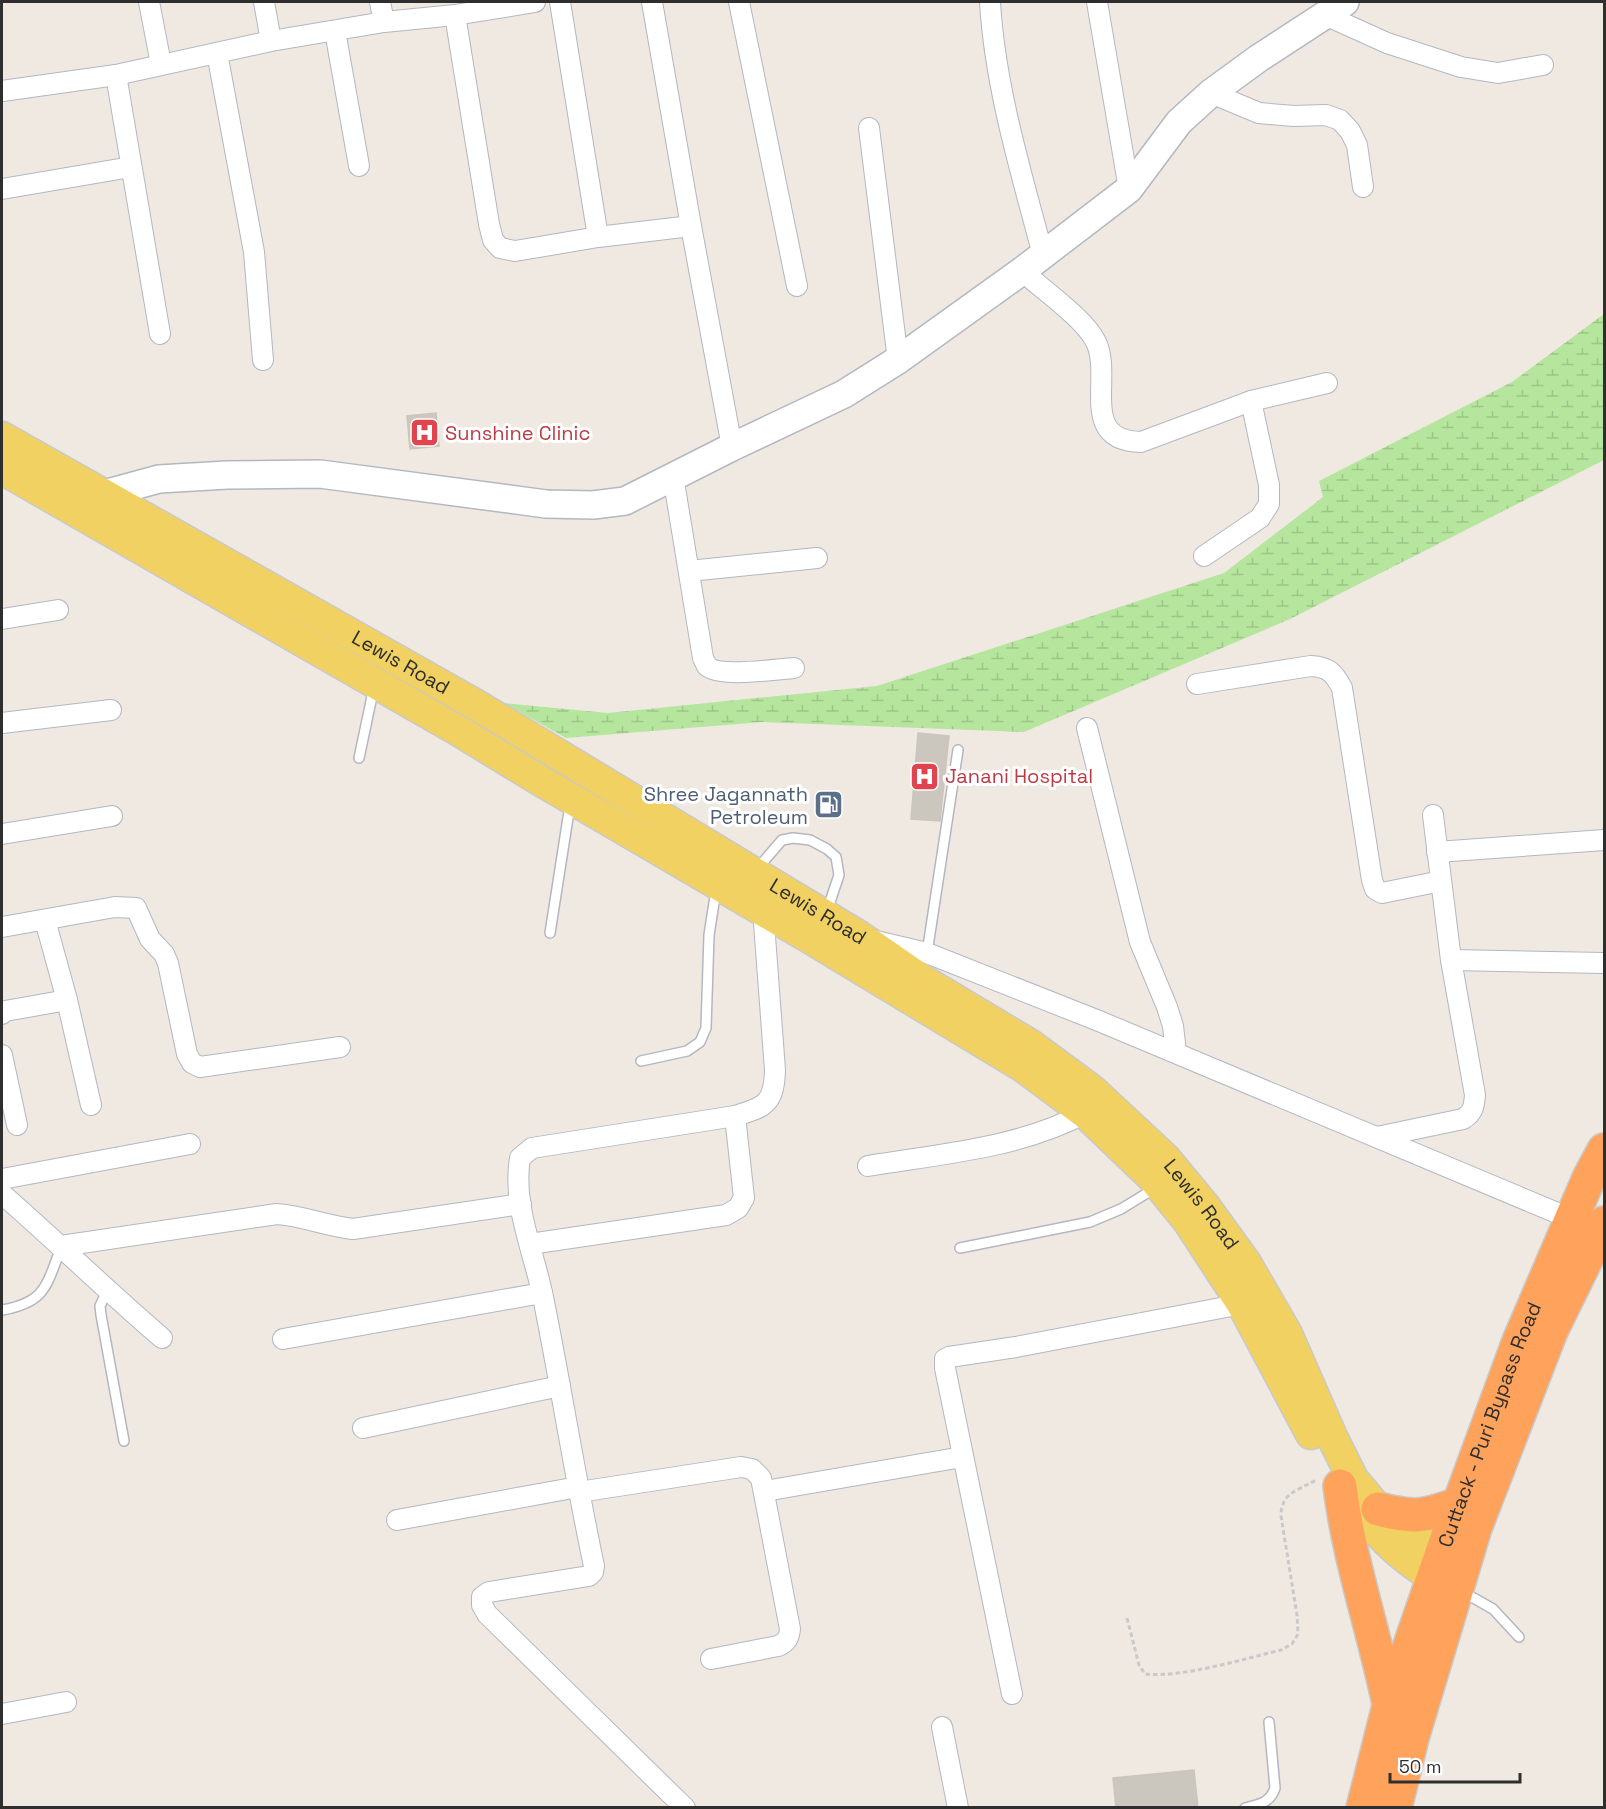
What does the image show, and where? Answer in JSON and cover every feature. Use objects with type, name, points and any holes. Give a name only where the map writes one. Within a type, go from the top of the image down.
[{"type":"highway","name":"Cuttack - Puri Bypass Road","points":[[1362,1808],[1389,1706],[1450,1572],[1475,1528],[1551,1331],[1595,1227],[1589,1178],[1605,1150]]},
{"type":"highway","name":"Cuttack - Puri Bypass Road","points":[[1395,1808],[1450,1572],[1459,1504],[1519,1341],[1595,1227]]},
{"type":"highway","points":[[1335,1478],[1380,1658],[1389,1706]]},
{"type":"highway","points":[[1378,1509],[1416,1516],[1459,1504]]},
{"type":"main road","name":"Lewis Road","points":[[2,437],[473,703],[562,756],[744,889]]},
{"type":"main road","name":"Lewis Road","points":[[2,469],[459,731],[571,799],[818,926],[1023,1067],[1085,1113],[1160,1185],[1188,1221],[1242,1304],[1335,1478],[1383,1539],[1407,1562],[1450,1572]]},
{"type":"main road","points":[[195,580],[207,553]]},
{"type":"main road","name":"Lewis Road","points":[[818,926],[859,936],[924,981],[1031,1045],[1092,1090],[1165,1158],[1204,1205],[1246,1263],[1287,1334],[1353,1479],[1378,1509],[1450,1572]]},
{"type":"street","points":[[149,2],[161,64]]},
{"type":"street","points":[[264,2],[272,41]]},
{"type":"street","points":[[380,2],[384,22]]},
{"type":"street","points":[[2,91],[116,75],[334,30],[454,15],[490,5],[535,2]]},
{"type":"street","points":[[560,2],[598,237]]},
{"type":"street","points":[[652,2],[732,447]]},
{"type":"street","points":[[740,2],[796,285]]},
{"type":"street","points":[[990,2],[992,41],[1018,161],[1043,255]]},
{"type":"street","points":[[1097,2],[1129,189]]},
{"type":"street","points":[[104,494],[159,479],[227,475],[320,474],[546,504],[592,505],[625,501],[844,394],[898,360],[1022,271],[1129,189],[1179,122],[1210,93],[1335,8],[1387,43],[1461,67],[1498,73],[1543,65]]},
{"type":"street","points":[[454,15],[493,240],[500,248],[515,251],[598,237],[691,226]]},
{"type":"street","points":[[334,30],[359,166]]},
{"type":"street","points":[[217,53],[254,252],[263,360]]},
{"type":"street","points":[[116,75],[159,334]]},
{"type":"street","points":[[1210,93],[1259,112],[1294,116],[1326,116],[1340,120],[1350,131],[1357,145],[1363,187]]},
{"type":"street","points":[[869,128],[898,360]]},
{"type":"street","points":[[2,189],[131,167]]},
{"type":"street","points":[[1022,271],[1087,328],[1097,344],[1102,414],[1110,434],[1124,441],[1140,442],[1251,401],[1327,383]]},
{"type":"street","points":[[1204,556],[1260,518],[1269,504],[1269,486],[1251,401]]},
{"type":"street","points":[[673,476],[703,658],[707,666],[717,671],[794,668]]},
{"type":"street","points":[[688,571],[817,558]]},
{"type":"street","points":[[2,620],[58,610]]},
{"type":"street","points":[[1197,684],[1311,666],[1322,667],[1334,672],[1342,688],[1375,889],[1382,893],[1441,881]]},
{"type":"street","points":[[2,723],[111,710]]},
{"type":"street","points":[[1087,728],[1140,942],[1167,1007],[1173,1026],[1176,1052]]},
{"type":"street","points":[[1377,1137],[1463,1119],[1470,1115],[1474,1108],[1475,1095],[1451,960],[1433,815]]},
{"type":"street","points":[[2,834],[112,816]]},
{"type":"street","points":[[1437,852],[1605,840]]},
{"type":"street","points":[[685,1808],[487,1614],[482,1605],[482,1597],[489,1592],[589,1576],[593,1572],[542,1293],[521,1204],[518,1172],[520,1158],[532,1148],[735,1116],[761,1108],[770,1100],[774,1086],[744,889]]},
{"type":"street","points":[[2,927],[115,908],[136,908],[150,939],[164,954],[168,963],[187,1054],[192,1063],[200,1067],[340,1047]]},
{"type":"street","points":[[45,920],[67,1000],[91,1105]]},
{"type":"street","points":[[859,936],[927,953],[1176,1052],[1595,1227]]},
{"type":"street","points":[[1451,960],[1605,963]]},
{"type":"street","points":[[2,1014],[5,1011],[67,1000]]},
{"type":"street","points":[[2,1055],[17,1125]]},
{"type":"street","points":[[868,1166],[1009,1142],[1068,1123],[1085,1113]]},
{"type":"street","points":[[530,1244],[726,1215],[738,1208],[744,1198],[735,1116]]},
{"type":"street","points":[[2,1179],[190,1144]]},
{"type":"street","points":[[2,1194],[61,1246],[107,1291],[162,1338]]},
{"type":"street","points":[[61,1246],[277,1214],[295,1215],[331,1227],[353,1229],[521,1204]]},
{"type":"street","points":[[284,1339],[542,1293]]},
{"type":"street","points":[[1012,1694],[962,1457],[945,1359],[1242,1304]]},
{"type":"street","points":[[363,1428],[560,1386]]},
{"type":"street","points":[[765,1491],[962,1457]]},
{"type":"street","points":[[397,1520],[579,1489],[741,1467],[752,1470],[761,1478],[765,1491],[790,1637],[778,1646],[711,1659]]},
{"type":"street","points":[[2,1714],[66,1702]]},
{"type":"street","points":[[942,1727],[958,1808]]},
{"type":"lane","points":[[359,758],[375,683]]},
{"type":"lane","points":[[927,953],[958,750]]},
{"type":"lane","points":[[550,933],[571,799]]},
{"type":"lane","points":[[641,1061],[687,1051],[700,1042],[706,1028],[709,935],[782,840],[793,838],[810,840],[836,857],[839,875],[818,926]]},
{"type":"lane","points":[[960,1248],[1090,1222],[1121,1209],[1160,1185]]},
{"type":"lane","points":[[2,1310],[26,1304],[37,1298],[46,1285],[61,1246]]},
{"type":"lane","points":[[107,1291],[100,1306],[101,1315],[124,1441]]},
{"type":"lane","points":[[1450,1572],[1493,1609],[1519,1637]]},
{"type":"lane","points":[[1245,1808],[1263,1803],[1272,1797],[1275,1788],[1269,1722]]},
{"type":"path","points":[[1127,1618],[1139,1665],[1145,1674],[1158,1676],[1184,1672],[1281,1650],[1293,1644],[1298,1634],[1297,1615],[1281,1505],[1287,1495],[1335,1478]]},
{"type":"green space","points":[[1604,314],[1604,460],[1290,619],[1024,732],[762,722],[566,738],[504,703],[608,713],[877,686],[1224,573],[1323,497],[1319,481],[1512,382]]},
{"type":"building","points":[[436,413],[439,446],[410,449],[407,416]]},
{"type":"building","points":[[918,733],[949,736],[940,821],[911,819]]},
{"type":"building","points":[[1194,1770],[1198,1808],[1116,1808],[1113,1778]]},
{"type":"place","name":"Sunshine Clinic","points":[[424,433]]},
{"type":"place","name":"Janani Hospital","points":[[924,776]]},
{"type":"place","name":"Shree Jagannath Petroleum","points":[[829,805]]}]
